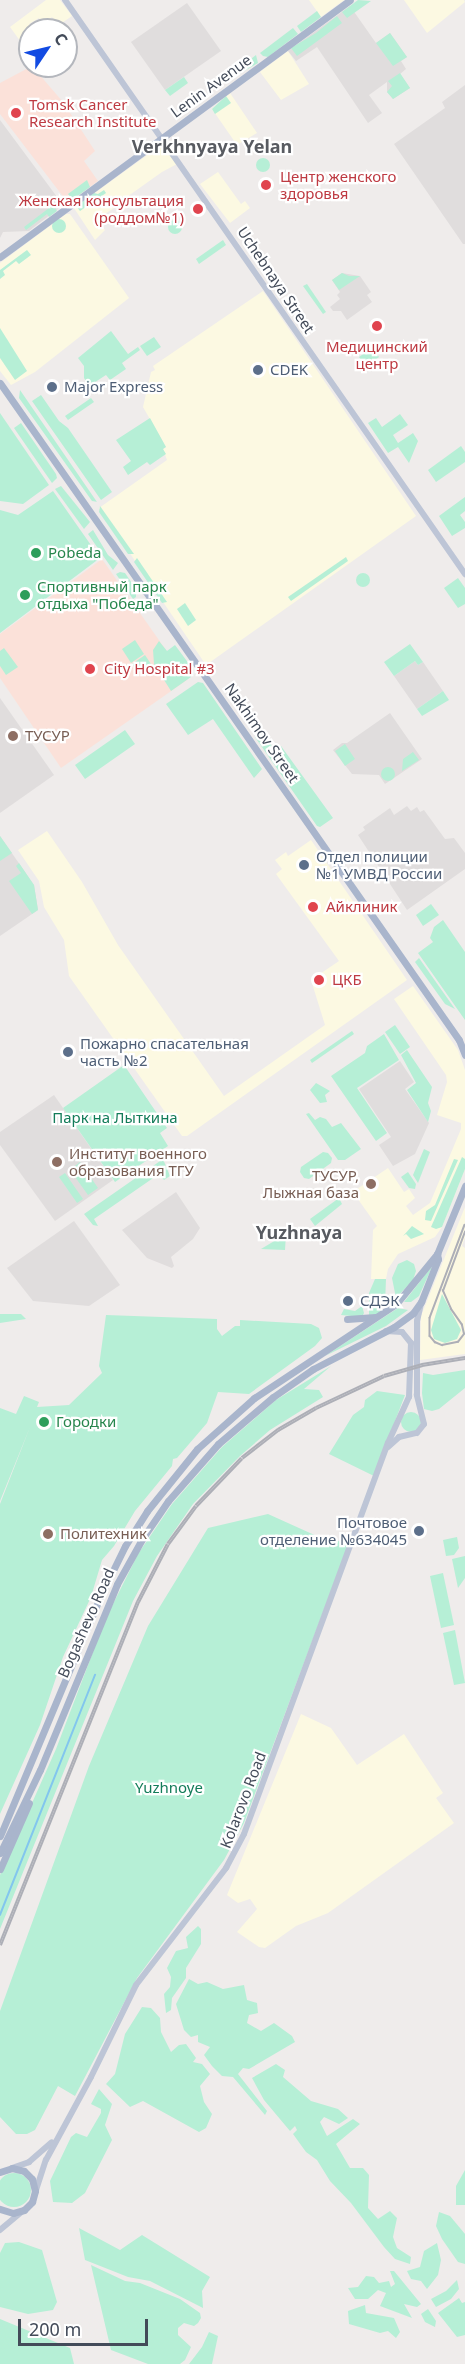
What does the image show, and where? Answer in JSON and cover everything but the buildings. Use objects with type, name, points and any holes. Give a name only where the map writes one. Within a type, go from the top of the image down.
[{"type":"main road","name":"Uchebnaya Street","points":[[65,0],[465,574]]},
{"type":"main road","name":"Lenin Avenue","points":[[0,257],[350,0]]},
{"type":"main road","name":"Nakhimov Street","points":[[0,383],[462,1042],[465,1055]]},
{"type":"main road","points":[[388,1447],[397,1439],[417,1433],[422,1429],[424,1422],[417,1399],[417,1330],[421,1302],[438,1259],[437,1254],[465,1186]]},
{"type":"main road","name":"Bogashevo Road","points":[[0,1836],[99,1599],[121,1554],[147,1511],[191,1456],[247,1403],[301,1365],[381,1316],[409,1290],[437,1254]]},
{"type":"main road","name":"Bogashevo Road","points":[[0,1853],[40,1770],[112,1594],[142,1539],[168,1501],[218,1444],[273,1397],[325,1362],[386,1332],[413,1313],[421,1302]]},
{"type":"main road","points":[[351,1334],[352,1326],[347,1319],[381,1316]]},
{"type":"main road","name":"Kolarovo Road","points":[[35,2191],[42,2168],[92,2077],[136,1985],[236,1855],[410,1392],[411,1343],[402,1332],[386,1332]]},
{"type":"main road","points":[[408,1434],[401,1429],[400,1415],[412,1408],[421,1413]]},
{"type":"main road","points":[[0,1869],[28,1805],[40,1770]]},
{"type":"main road","name":"Kolarovo Road","points":[[10,2168],[35,2158],[61,2130]]},
{"type":"main road","points":[[0,2164],[24,2170],[30,2176],[35,2191],[32,2202],[0,2230]]},
{"type":"main road","points":[[0,2172],[10,2168]]},
{"type":"main road","points":[[0,2209],[13,2213],[24,2210]]},
{"type":"shaded area","points":[[46,0],[60,0],[72,16],[69,18],[22,18]]},
{"type":"shaded area","points":[[309,0],[344,0],[321,17]]},
{"type":"shaded area","points":[[404,0],[464,0],[465,2],[427,33]]},
{"type":"shaded area","points":[[187,3],[221,51],[165,90],[131,42]]},
{"type":"shaded area","points":[[350,6],[376,43],[390,33],[407,57],[401,61],[406,69],[400,74],[410,88],[393,99],[387,92],[387,82],[369,95],[382,113],[368,123],[317,47],[296,61],[288,51]]},
{"type":"shaded area","points":[[18,21],[18,38],[10,27]]},
{"type":"shaded area","points":[[288,51],[309,84],[281,100],[260,72]]},
{"type":"shaded area","points":[[18,73],[18,78],[42,78],[63,102],[95,151],[84,161],[98,181],[68,203],[0,114],[0,83]]},
{"type":"shaded area","points":[[465,85],[465,244],[463,244],[394,144],[445,108],[442,102]]},
{"type":"shaded area","points":[[230,93],[257,133],[237,145],[212,109]]},
{"type":"shaded area","points":[[0,120],[63,205],[29,231],[3,232],[0,238]]},
{"type":"shaded area","points":[[161,145],[177,164],[162,172],[124,199],[125,201],[97,219],[105,230],[95,240],[74,208]]},
{"type":"shaded area","points":[[218,172],[241,204],[245,201],[250,208],[230,223],[200,184]]},
{"type":"shaded area","points":[[66,214],[70,214],[129,298],[35,372],[11,385],[0,371],[0,263]]},
{"type":"shaded area","points":[[342,273],[360,276],[371,292],[367,295],[372,302],[347,320],[341,311],[333,311],[330,307],[340,299],[337,295],[340,292],[332,280]]},
{"type":"shaded area","points":[[263,291],[416,516],[206,665],[99,508],[167,460],[163,449],[166,447],[143,407],[151,372],[155,370],[153,366]]},
{"type":"shaded area","name":"City Hospital #3","points":[[102,559],[187,680],[61,768],[0,678],[0,634]]},
{"type":"shaded area","points":[[415,661],[418,665],[423,662],[443,691],[417,709],[394,676]]},
{"type":"shaded area","name":"ТУСУР","points":[[0,698],[54,775],[0,813]]},
{"type":"shaded area","points":[[390,713],[422,759],[385,784],[379,775],[352,774],[333,750]]},
{"type":"shaded area","points":[[407,806],[411,811],[417,807],[420,812],[424,810],[445,839],[454,838],[465,853],[465,869],[407,910],[358,835],[365,830],[363,827],[390,808],[394,815]]},
{"type":"shaded area","points":[[47,831],[82,882],[118,945],[224,1096],[325,1025],[311,980],[339,961],[276,874],[282,869],[275,860],[286,852],[288,856],[311,840],[407,980],[187,1136],[182,1136],[69,976],[64,940],[44,907],[39,881],[18,850]]},
{"type":"shaded area","points":[[0,836],[34,885],[38,910],[0,936]]},
{"type":"shaded area","points":[[413,986],[458,1050],[465,1070],[465,1169],[442,1227],[435,1237],[398,1254],[388,1269],[386,1279],[371,1279],[373,1230],[377,1226],[355,1195],[357,1189],[388,1168],[404,1192],[409,1189],[415,1198],[406,1206],[413,1215],[430,1203],[461,1129],[461,1123],[437,1115],[447,1082],[446,1075],[394,999]]},
{"type":"shaded area","points":[[400,1061],[414,1082],[405,1089],[429,1123],[415,1154],[393,1166],[379,1145],[391,1137],[359,1089]]},
{"type":"shaded area","name":"Институт военного образования ТГУ","points":[[54,1095],[113,1180],[55,1221],[0,1145],[0,1132]]},
{"type":"shaded area","points":[[176,1192],[200,1228],[193,1239],[171,1257],[174,1266],[172,1268],[147,1258],[122,1230]]},
{"type":"shaded area","points":[[465,1207],[465,1237],[462,1246],[465,1248],[465,1354],[420,1360],[421,1316]]},
{"type":"shaded area","points":[[74,1221],[120,1285],[89,1306],[33,1301],[7,1268]]},
{"type":"shaded area","points":[[301,1714],[331,1728],[357,1765],[404,1734],[443,1793],[436,1798],[454,1823],[328,1913],[296,1926],[265,1948],[259,1947],[237,1932],[257,1909],[250,1899],[238,1903],[227,1895]]},
{"type":"green space","points":[[358,0],[371,1],[347,18],[342,12]]},
{"type":"green space","points":[[317,11],[321,17],[301,32],[297,26]]},
{"type":"green space","points":[[337,16],[342,23],[297,56],[291,48],[316,33]]},
{"type":"green space","points":[[293,28],[298,34],[268,57],[260,53]]},
{"type":"green space","points":[[390,33],[407,57],[393,66],[376,43]]},
{"type":"green space","points":[[256,55],[258,63],[237,75],[234,72]]},
{"type":"green space","points":[[400,73],[410,88],[393,99],[387,92],[392,86],[388,81]]},
{"type":"green space","points":[[184,77],[188,83],[170,96],[165,90]]},
{"type":"green space","points":[[226,96],[231,103],[215,114],[212,109]]},
{"type":"green space","points":[[263,158],[268,160],[270,165],[268,170],[263,172],[258,170],[256,165],[258,160]]},
{"type":"green space","points":[[87,180],[90,187],[72,200],[68,194]]},
{"type":"green space","points":[[104,190],[106,193],[80,211],[76,206],[94,193],[98,194]]},
{"type":"green space","points":[[53,205],[57,211],[49,217],[47,214],[26,230],[24,227]]},
{"type":"green space","points":[[59,219],[64,221],[66,226],[64,231],[59,233],[54,231],[52,226],[54,221]]},
{"type":"green space","points":[[175,220],[180,222],[182,227],[180,232],[175,234],[170,232],[168,227],[170,222]]},
{"type":"green space","points":[[223,240],[226,245],[199,264],[196,259]]},
{"type":"green space","points":[[27,250],[31,255],[19,264],[16,261],[3,271],[5,275],[0,279],[0,270]]},
{"type":"green space","points":[[342,273],[349,276],[360,276],[339,290],[332,280]]},
{"type":"green space","points":[[307,284],[326,312],[323,314],[303,286]]},
{"type":"green space","points":[[0,328],[27,371],[15,380],[0,358]]},
{"type":"green space","points":[[111,331],[128,354],[138,347],[140,350],[122,363],[126,369],[110,380],[106,375],[89,386],[84,378],[84,366],[78,358]]},
{"type":"green space","points":[[154,337],[161,347],[147,356],[140,346]]},
{"type":"green space","points":[[372,348],[379,357],[366,367],[359,357]]},
{"type":"green space","points":[[20,390],[97,502],[92,501],[19,398]]},
{"type":"green space","points":[[41,395],[59,421],[68,428],[112,492],[101,500],[32,401]]},
{"type":"green space","points":[[91,398],[94,402],[68,420],[65,416]]},
{"type":"green space","points":[[0,413],[49,485],[23,504],[0,501]]},
{"type":"green space","points":[[400,414],[408,425],[393,435],[398,443],[413,433],[418,441],[409,463],[398,447],[388,453],[368,423],[376,418],[382,427]]},
{"type":"green space","points":[[150,418],[166,447],[163,449],[166,454],[150,465],[147,462],[128,475],[123,467],[131,461],[116,440]]},
{"type":"green space","points":[[21,423],[56,474],[57,478],[52,483],[14,428]]},
{"type":"green space","points":[[461,446],[465,452],[465,462],[436,482],[428,470]]},
{"type":"green space","points":[[61,486],[90,522],[84,529],[55,489]]},
{"type":"green space","name":"Спортивный парк отдыха \"Победа\"","points":[[53,491],[100,558],[0,633],[0,510],[18,515]]},
{"type":"green space","points":[[465,497],[465,511],[460,515],[465,522],[465,528],[452,536],[439,516]]},
{"type":"green space","points":[[100,506],[134,554],[128,554],[99,512]]},
{"type":"green space","points":[[93,530],[108,555],[118,563],[113,570],[88,534]]},
{"type":"green space","points":[[346,557],[348,561],[291,601],[288,597]]},
{"type":"green space","points":[[137,558],[167,602],[162,603],[134,562]]},
{"type":"green space","points":[[125,573],[136,589],[136,597],[133,599],[116,574]]},
{"type":"green space","points":[[360,573],[366,573],[370,580],[366,587],[360,587],[356,583],[356,577]]},
{"type":"green space","points":[[458,578],[465,588],[465,604],[458,608],[444,588]]},
{"type":"green space","points":[[185,603],[196,620],[188,626],[177,609]]},
{"type":"green space","points":[[135,640],[144,654],[131,663],[122,649]]},
{"type":"green space","points":[[159,641],[167,651],[175,645],[192,668],[187,671],[191,677],[171,691],[154,664],[153,650]]},
{"type":"green space","points":[[410,644],[423,662],[418,665],[415,661],[394,676],[384,662]]},
{"type":"green space","points":[[4,648],[18,667],[6,675],[0,666],[0,651]]},
{"type":"green space","points":[[145,655],[151,664],[138,673],[132,664]]},
{"type":"green space","points":[[198,682],[203,683],[262,769],[254,778],[213,719],[188,735],[166,704]]},
{"type":"green space","points":[[443,691],[449,700],[422,716],[417,709]]},
{"type":"green space","points":[[125,730],[135,744],[85,779],[75,765]]},
{"type":"green space","points":[[262,732],[272,746],[281,746],[333,818],[320,827],[317,826],[255,737]]},
{"type":"green space","points":[[345,744],[355,759],[345,766],[335,751]]},
{"type":"green space","points":[[413,752],[419,760],[402,771],[403,759]]},
{"type":"green space","points":[[388,767],[393,769],[395,774],[393,779],[388,781],[383,779],[381,774],[383,769]]},
{"type":"green space","points":[[0,836],[12,853],[0,861]]},
{"type":"green space","points":[[19,863],[34,885],[38,910],[32,914],[9,881],[21,873],[16,866]]},
{"type":"green space","points":[[431,904],[439,915],[423,926],[416,915]]},
{"type":"green space","points":[[443,920],[465,952],[465,1020],[418,953],[433,942],[430,938],[434,927]]},
{"type":"green space","points":[[419,958],[455,1009],[445,1004],[415,962]]},
{"type":"green space","points":[[395,1025],[410,1047],[400,1054],[385,1032]]},
{"type":"green space","points":[[352,1031],[354,1034],[312,1063],[310,1060]]},
{"type":"green space","points":[[384,1034],[399,1060],[357,1088],[387,1133],[376,1141],[331,1076],[365,1053],[367,1046]]},
{"type":"green space","points":[[407,1050],[432,1087],[428,1103],[431,1111],[428,1122],[407,1090],[416,1083],[401,1055]]},
{"type":"green space","name":"Парк на Лыткина","points":[[124,1065],[167,1128],[160,1133],[168,1146],[115,1182],[63,1108]]},
{"type":"green space","points":[[316,1083],[330,1091],[325,1095],[327,1102],[320,1103],[310,1090]]},
{"type":"green space","points":[[309,1113],[315,1120],[320,1117],[326,1119],[332,1127],[341,1123],[361,1149],[345,1160],[338,1160],[306,1114]]},
{"type":"green space","points":[[424,1149],[430,1152],[418,1183],[413,1175]]},
{"type":"green space","points":[[323,1152],[328,1153],[332,1158],[331,1163],[309,1179],[304,1178],[300,1172],[301,1167]]},
{"type":"green space","points":[[462,1157],[465,1159],[465,1169],[442,1227],[436,1229],[431,1227]]},
{"type":"green space","points":[[163,1159],[170,1176],[164,1180],[159,1174],[94,1219],[98,1226],[93,1225],[84,1214]]},
{"type":"green space","points":[[454,1159],[458,1160],[431,1221],[425,1220],[426,1211],[435,1205]]},
{"type":"green space","points":[[80,1162],[98,1188],[88,1195],[70,1170]]},
{"type":"green space","points":[[408,1172],[416,1184],[415,1189],[409,1188],[401,1177]]},
{"type":"green space","points":[[65,1173],[83,1199],[77,1203],[59,1177]]},
{"type":"green space","points":[[339,1198],[342,1204],[315,1226],[310,1219]]},
{"type":"green space","points":[[412,1226],[424,1234],[411,1239],[406,1234],[403,1236]]},
{"type":"green space","points":[[286,1234],[285,1250],[261,1249]]},
{"type":"green space","points":[[407,1260],[414,1264],[416,1271],[413,1280],[396,1298],[392,1278],[398,1264]]},
{"type":"green space","points":[[433,1265],[419,1296],[411,1302],[404,1302]]},
{"type":"green space","points":[[375,1279],[386,1279],[385,1304],[378,1314],[369,1315],[369,1293]]},
{"type":"green space","points":[[442,1294],[461,1330],[457,1339],[445,1343],[434,1339],[431,1330]]},
{"type":"green space","points":[[362,1306],[364,1313],[362,1317],[341,1315],[344,1309],[355,1311]]},
{"type":"green space","points":[[398,1308],[408,1310],[386,1326],[325,1356]]},
{"type":"green space","points":[[0,1314],[21,1314],[26,1319],[0,1323]]},
{"type":"green space","points":[[106,1315],[217,1319],[217,1329],[222,1336],[235,1326],[240,1326],[240,1320],[311,1324],[319,1328],[322,1338],[315,1346],[249,1394],[218,1392],[207,1423],[177,1458],[173,1459],[172,1466],[135,1511],[114,1546],[102,1560],[91,1597],[63,1657],[40,1725],[0,1814],[0,1504],[30,1427],[0,1501],[0,1408],[16,1414],[24,1396],[39,1402],[37,1407],[69,1405],[102,1373],[99,1366]]},
{"type":"green space","points":[[331,1366],[304,1389],[319,1390],[323,1397],[270,1430],[240,1456],[193,1504],[157,1556],[133,1601],[0,1929],[0,1875],[56,1749],[106,1618],[138,1554],[172,1504],[222,1447],[276,1400]]},
{"type":"green space","points":[[465,1370],[465,1388],[439,1409],[432,1411],[424,1409],[423,1373],[433,1375]]},
{"type":"green space","points":[[377,1391],[405,1395],[374,1476],[329,1454],[353,1415],[364,1407],[365,1400]]},
{"type":"green space","points":[[411,1412],[418,1415],[421,1422],[418,1429],[411,1432],[404,1429],[401,1422],[404,1415]]},
{"type":"green space","name":"Yuzhnoye","points":[[268,1514],[330,1542],[350,1540],[244,1823],[224,1860],[137,1978],[75,2096],[58,2086],[35,2130],[27,2134],[16,2134],[0,2117],[0,2011],[89,1766],[148,1626],[208,1528]]},
{"type":"green space","points":[[457,1537],[459,1548],[454,1555],[446,1556],[443,1540]]},
{"type":"green space","points":[[465,1556],[465,1578],[458,1588],[452,1559]]},
{"type":"green space","points":[[443,1573],[454,1625],[441,1628],[430,1576]]},
{"type":"green space","points":[[455,1630],[465,1683],[454,1685],[443,1633]]},
{"type":"green space","points":[[198,1926],[201,1929],[201,1944],[186,1968],[186,1978],[172,1998],[171,2010],[166,2013],[164,1994],[170,1987],[171,1977],[167,1968],[176,1951],[188,1948],[186,1937]]},
{"type":"green space","points":[[189,1979],[198,1984],[207,1982],[223,1989],[244,1985],[247,2000],[257,2003],[258,2013],[249,2015],[247,2023],[261,2031],[274,2023],[292,2036],[295,2042],[249,2069],[243,2068],[238,2074],[267,2111],[265,2115],[233,2077],[222,2076],[212,2066],[204,2055],[210,2047],[198,2042],[198,2035],[191,2037],[184,2030],[176,2004]]},
{"type":"green space","points":[[142,2007],[151,2008],[160,2018],[161,2032],[171,2052],[179,2045],[186,2044],[196,2058],[193,2062],[202,2064],[210,2074],[200,2086],[204,2102],[212,2114],[206,2128],[199,2132],[143,2101],[130,2107],[106,2084],[115,2074],[125,2034]]},
{"type":"green space","points":[[276,2064],[285,2070],[283,2077],[311,2101],[338,2109],[348,2118],[339,2124],[324,2117],[320,2122],[327,2136],[353,2119],[360,2124],[336,2144],[350,2168],[363,2168],[369,2175],[368,2208],[378,2219],[390,2211],[397,2218],[393,2237],[397,2248],[411,2257],[410,2264],[395,2259],[384,2247],[351,2203],[330,2181],[317,2160],[306,2152],[293,2134],[297,2130],[295,2126],[290,2131],[264,2100],[252,2078]]},
{"type":"green space","points":[[99,2089],[112,2104],[105,2125],[112,2140],[85,2193],[72,2203],[53,2202],[50,2181],[71,2137],[76,2133],[87,2137],[101,2113],[101,2109],[91,2104]]},
{"type":"green space","points":[[465,2170],[465,2205],[456,2205],[456,2186]]},
{"type":"green space","points":[[14,2173],[26,2178],[31,2190],[26,2202],[14,2207],[2,2202],[-3,2190],[2,2178]]},
{"type":"green space","points":[[439,2212],[450,2216],[465,2234],[465,2264],[458,2262],[442,2239],[436,2226]]},
{"type":"green space","points":[[79,2228],[120,2250],[142,2235],[210,2277],[202,2291],[203,2308],[150,2281],[128,2277],[85,2260]]},
{"type":"green space","points":[[19,2242],[42,2250],[57,2302],[53,2310],[28,2314],[0,2307],[0,2253],[5,2243]]},
{"type":"green space","points":[[437,2243],[441,2260],[438,2275],[427,2289],[421,2281],[411,2279],[407,2271],[420,2267],[424,2251]]},
{"type":"green space","points":[[91,2265],[125,2281],[140,2283],[180,2299],[200,2313],[201,2318],[194,2326],[184,2323],[178,2328],[178,2335],[191,2347],[185,2360],[180,2364],[148,2364],[111,2350]]},
{"type":"green space","points":[[390,2271],[394,2271],[421,2304],[417,2307],[404,2304],[412,2318],[380,2306],[386,2293],[378,2290],[368,2299],[355,2299],[348,2288],[358,2287],[366,2276],[374,2277],[379,2283],[389,2281],[391,2287],[395,2284]]},
{"type":"green space","points":[[457,2280],[459,2289],[451,2299],[436,2307],[431,2299],[446,2291]]},
{"type":"green space","points":[[459,2298],[462,2303],[465,2302],[465,2335],[457,2337],[438,2313]]},
{"type":"green space","points":[[365,2305],[366,2313],[394,2318],[400,2332],[396,2338],[388,2331],[380,2333],[349,2324],[348,2311]]},
{"type":"green space","points":[[428,2309],[436,2321],[435,2327],[425,2322],[421,2314]]},
{"type":"green space","points":[[0,2319],[70,2348],[74,2364],[0,2364]]},
{"type":"green space","points":[[209,2332],[218,2336],[212,2364],[189,2364],[202,2347]]},
{"type":"waterway","points":[[0,1915],[95,1675]]},
{"type":"tram line","points":[[465,1225],[430,1318],[430,1336],[442,1345],[458,1342],[464,1334],[462,1325],[443,1291],[465,1232]]},
{"type":"railway","points":[[0,1945],[138,1602],[168,1544],[196,1506],[242,1458],[278,1430],[316,1408],[384,1376],[422,1365],[465,1358]]},
{"type":"place","name":"Tomsk Cancer Research Institute","points":[[16,113]]},
{"type":"place","name":"Центр женского здоровья","points":[[266,185]]},
{"type":"place","name":"Женская консультация (роддом№1)","points":[[198,209]]},
{"type":"place","name":"Медицинский центр","points":[[377,326]]},
{"type":"place","name":"CDEK","points":[[258,370]]},
{"type":"place","name":"Major Express","points":[[52,387]]},
{"type":"place","name":"Pobeda","points":[[36,553]]},
{"type":"place","name":"Спортивный парк отдыха \"Победа\"","points":[[25,595]]},
{"type":"place","name":"City Hospital #3","points":[[90,669]]},
{"type":"place","name":"ТУСУР","points":[[13,736]]},
{"type":"place","name":"Отдел полиции №1 УМВД России","points":[[304,865]]},
{"type":"place","name":"Айклиник","points":[[313,907]]},
{"type":"place","name":"ЦКБ","points":[[319,980]]},
{"type":"place","name":"Пожарно спасательная часть №2","points":[[68,1052]]},
{"type":"place","name":"Институт военного образования ТГУ","points":[[57,1162]]},
{"type":"place","name":"ТУСУР, Лыжная база","points":[[371,1184]]},
{"type":"place","name":"СДЭК","points":[[348,1301]]},
{"type":"place","name":"Городки","points":[[44,1422]]},
{"type":"place","name":"Почтовое отделение №634045","points":[[419,1531]]},
{"type":"place","name":"Политехник","points":[[48,1534]]},
{"type":"district","name":"Verkhnyaya Yelan","points":[[212,146]]},
{"type":"district","name":"Yuzhnaya","points":[[299,1232]]}]
